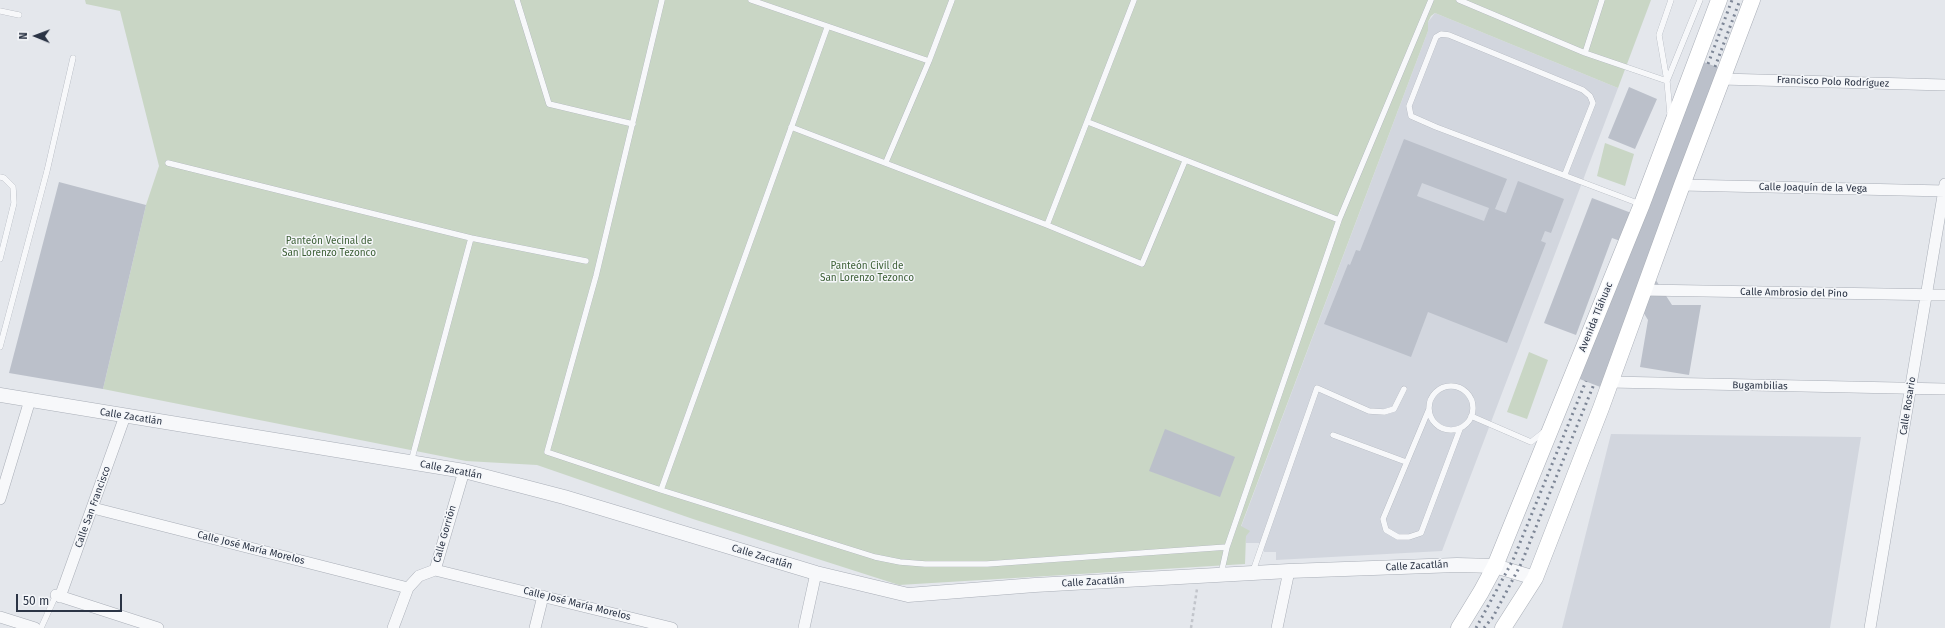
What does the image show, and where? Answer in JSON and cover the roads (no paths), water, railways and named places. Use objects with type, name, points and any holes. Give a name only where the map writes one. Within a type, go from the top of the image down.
[{"type":"main road","name":"Avenida Tláhuac","points":[[1459,628],[1495,566],[1642,204],[1719,0]]},
{"type":"main road","points":[[1503,628],[1535,578],[1610,382],[1721,79],[1752,0]]},
{"type":"street","name":"Francisco Polo Rodríguez","points":[[1721,79],[1945,85]]},
{"type":"street","name":"Calle Joaquín de la Vega","points":[[1682,185],[1945,188]]},
{"type":"street","name":"Calle Rosario","points":[[1870,628],[1911,390],[1925,296],[1945,188]]},
{"type":"street","name":"Calle Ambrosio del Pino","points":[[1643,290],[1925,296],[1945,295]]},
{"type":"street","name":"Bugambilias","points":[[1610,382],[1911,390],[1945,389]]},
{"type":"street","name":"Calle Zacatlán","points":[[0,395],[464,471],[564,498],[816,573],[908,595],[1035,585],[1221,576],[1289,571],[1457,564],[1495,566],[1535,578]]},
{"type":"street","points":[[0,499],[30,400]]},
{"type":"street","name":"Calle San Francisco","points":[[58,596],[93,508],[125,416]]},
{"type":"street","name":"Calle Gorrión","points":[[393,628],[408,588],[419,576],[435,570],[464,471]]},
{"type":"street","name":"Calle José María Morelos","points":[[93,508],[408,588]]},
{"type":"street","name":"Calle José María Morelos","points":[[435,570],[672,628]]},
{"type":"street","points":[[1277,628],[1289,571]]},
{"type":"street","points":[[804,628],[816,573]]},
{"type":"street","points":[[58,596],[158,628]]},
{"type":"street","points":[[535,628],[543,596]]},
{"type":"street","points":[[0,617],[35,628]]},
{"type":"lane","points":[[517,0],[549,104],[633,124]]},
{"type":"lane","points":[[662,0],[596,276],[547,452],[661,490],[875,557],[900,562],[925,564],[987,564],[1226,547]]},
{"type":"lane","points":[[751,0],[827,28],[929,61]]},
{"type":"lane","points":[[886,162],[929,61],[952,0]]},
{"type":"lane","points":[[1047,225],[1134,0]]},
{"type":"lane","points":[[1221,576],[1226,547],[1338,220],[1431,0]]},
{"type":"lane","points":[[1459,0],[1585,53],[1667,81]]},
{"type":"lane","points":[[1585,53],[1602,0]]},
{"type":"lane","points":[[1671,0],[1658,35],[1667,81],[1672,126]]},
{"type":"lane","points":[[1667,81],[1700,0]]},
{"type":"lane","points":[[0,11],[19,15]]},
{"type":"lane","points":[[661,490],[827,28]]},
{"type":"lane","points":[[1565,174],[1592,103],[1590,96],[1583,90],[1449,35],[1440,34],[1436,37],[1409,106],[1411,116],[1430,125],[1565,174],[1642,204]]},
{"type":"lane","points":[[0,347],[47,171],[74,58]]},
{"type":"lane","points":[[1088,122],[1338,220]]},
{"type":"lane","points":[[791,128],[886,162],[1142,264],[1185,161]]},
{"type":"lane","points":[[168,163],[471,238],[586,261]]},
{"type":"lane","points":[[0,177],[4,178],[13,187],[14,202],[0,259]]},
{"type":"lane","points":[[411,462],[471,238]]},
{"type":"lane","points":[[1428,409],[1430,418],[1436,425],[1447,430],[1460,428],[1467,423],[1471,416],[1473,407],[1471,399],[1465,392],[1458,388],[1450,386],[1441,388],[1434,393],[1383,519],[1386,530],[1398,537],[1409,537],[1420,532],[1460,428]]},
{"type":"lane","points":[[1252,574],[1317,388],[1369,412],[1384,412],[1394,409],[1404,389]]},
{"type":"lane","points":[[1471,416],[1532,442],[1552,426]]},
{"type":"lane","points":[[1333,436],[1406,462]]},
{"type":"lane","name":"Calle San Francisco","points":[[41,628],[58,596]]},
{"type":"railway","points":[[1708,64],[1732,0]]},
{"type":"railway","points":[[1715,67],[1740,0]]},
{"type":"railway","points":[[1476,628],[1513,560],[1586,381]]},
{"type":"railway","points":[[1484,628],[1493,617],[1521,564],[1594,384]]},
{"type":"park label","name":"Panteón Vecinal de San Lorenzo Tezonco","points":[[329,246]]},
{"type":"park label","name":"Panteón Civil de San Lorenzo Tezonco","points":[[867,272]]}]
